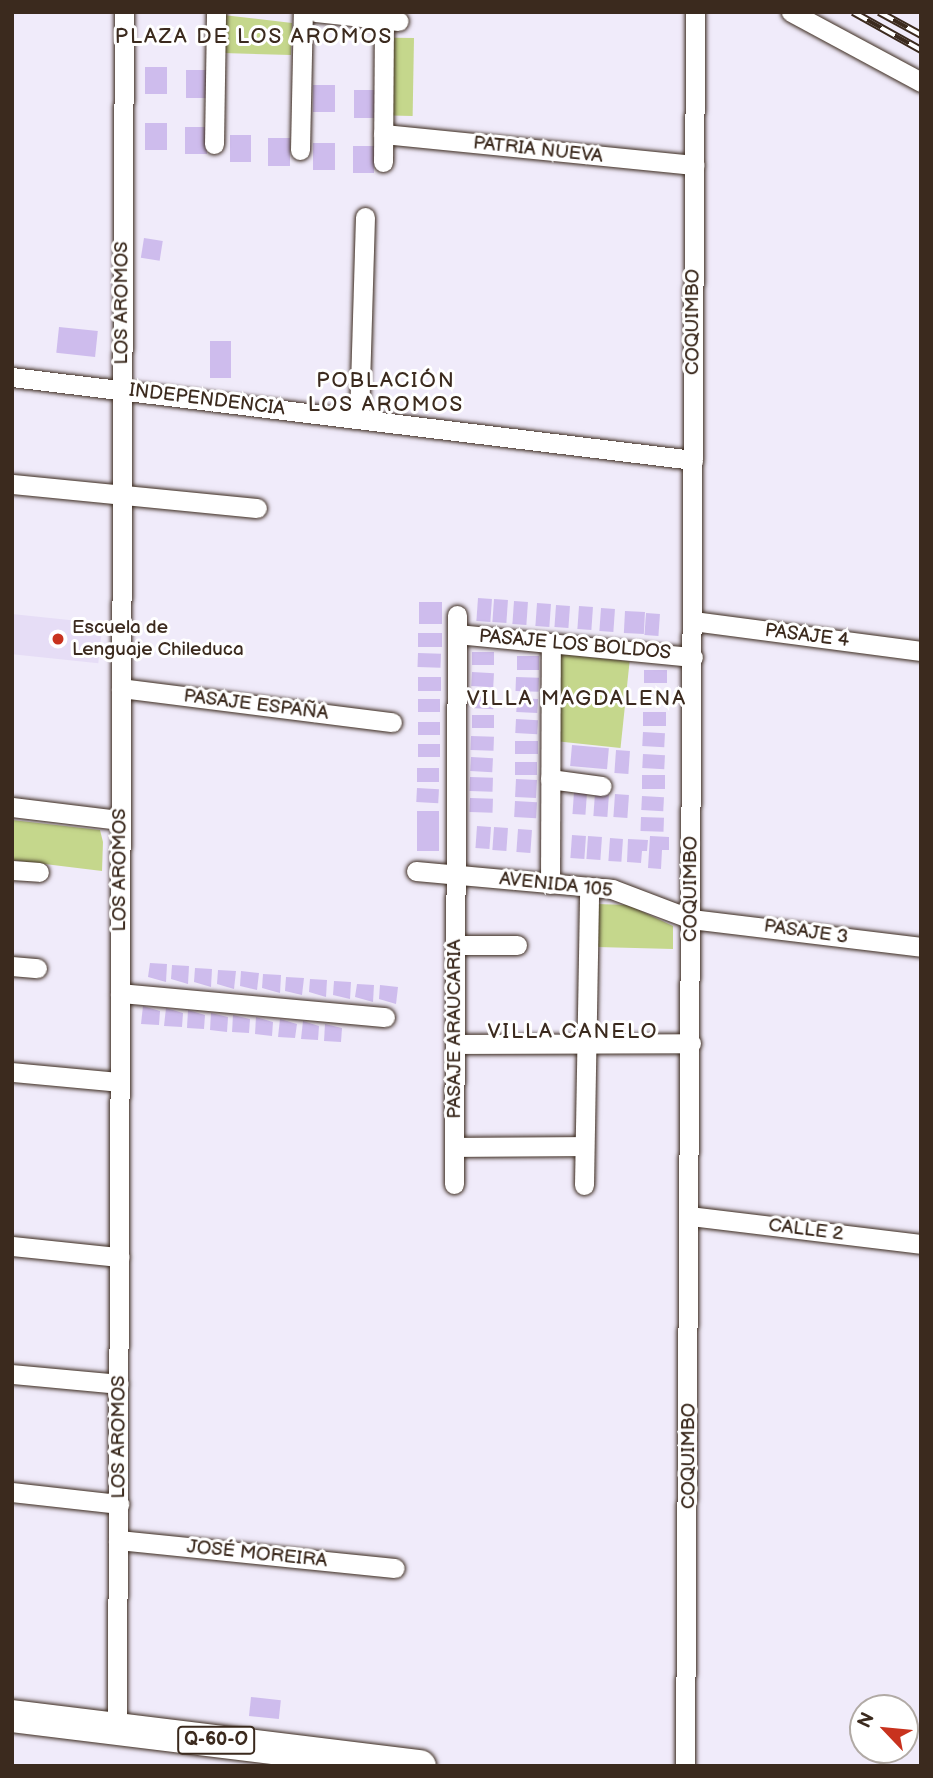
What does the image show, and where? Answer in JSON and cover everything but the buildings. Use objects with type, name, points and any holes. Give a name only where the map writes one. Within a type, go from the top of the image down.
[{"type":"main road","name":"Q-60-O","points":[[12,1716],[420,1766]]},
{"type":"street","name":"LOS AROMOS","points":[[117,1728],[124,12]]},
{"type":"street","points":[[214,144],[216,12]]},
{"type":"street","points":[[300,150],[303,12]]},
{"type":"street","points":[[316,12],[392,20],[383,162]]},
{"type":"street","name":"COQUIMBO","points":[[685,1766],[695,12]]},
{"type":"street","points":[[791,12],[921,82]]},
{"type":"street","name":"PATRIA NUEVA","points":[[383,134],[694,165]]},
{"type":"street","points":[[359,419],[365,217]]},
{"type":"street","name":"INDEPENDENCIA","points":[[12,377],[693,460]]},
{"type":"street","points":[[12,484],[257,508]]},
{"type":"street","name":"PASAJE 4","points":[[693,621],[921,651]]},
{"type":"street","name":"PASAJE LOS BOLDOS","points":[[457,625],[551,643],[693,657]]},
{"type":"street","name":"PASAJE ARAUCARIA","points":[[454,1184],[457,625]]},
{"type":"street","points":[[550,884],[551,643]]},
{"type":"street","name":"PASAJE ESPAÑA","points":[[121,688],[392,722]]},
{"type":"street","points":[[550,779],[602,786]]},
{"type":"street","points":[[12,807],[120,820]]},
{"type":"street","points":[[12,870],[39,872]]},
{"type":"street","name":"AVENIDA 105","points":[[415,871],[625,892],[691,919]]},
{"type":"street","points":[[584,1185],[589,887]]},
{"type":"street","name":"PASAJE 3","points":[[691,919],[921,947]]},
{"type":"street","points":[[456,945],[517,945]]},
{"type":"street","points":[[12,966],[37,968]]},
{"type":"street","points":[[120,993],[385,1017]]},
{"type":"street","points":[[455,1044],[691,1043]]},
{"type":"street","points":[[12,1072],[120,1082]]},
{"type":"street","points":[[454,1147],[584,1146]]},
{"type":"street","name":"CALLE 2","points":[[690,1216],[921,1244]]},
{"type":"street","points":[[12,1246],[119,1257]]},
{"type":"street","points":[[12,1374],[119,1384]]},
{"type":"street","points":[[12,1492],[118,1504]]},
{"type":"street","name":"JOSÉ MOREIRA","points":[[118,1540],[395,1568]]},
{"type":"shaded area","name":"Escuela de Lenguaje Chileduca","points":[[12,614],[103,624],[98,663],[12,654]]},
{"type":"green space","points":[[223,15],[292,23],[291,55],[223,53]]},
{"type":"green space","points":[[393,38],[414,38],[413,116],[392,116]]},
{"type":"green space","points":[[559,654],[630,661],[621,748],[550,741]]},
{"type":"green space","points":[[12,820],[100,830],[103,842],[102,871],[12,860]]},
{"type":"green space","points":[[597,904],[628,905],[673,926],[673,949],[597,947]]},
{"type":"railway","points":[[853,12],[921,50]]},
{"type":"railway","points":[[879,12],[921,35]]},
{"type":"place","name":"Escuela de Lenguaje Chileduca","points":[[58,639]]},
{"type":"district","name":"PLAZA DE LOS AROMOS","points":[[254,37]]},
{"type":"district","name":"POBLACIÓN LOS AROMOS","points":[[386,393]]},
{"type":"district","name":"VILLA MAGDALENA","points":[[577,699]]},
{"type":"district","name":"VILLA CANELO","points":[[573,1032]]}]
